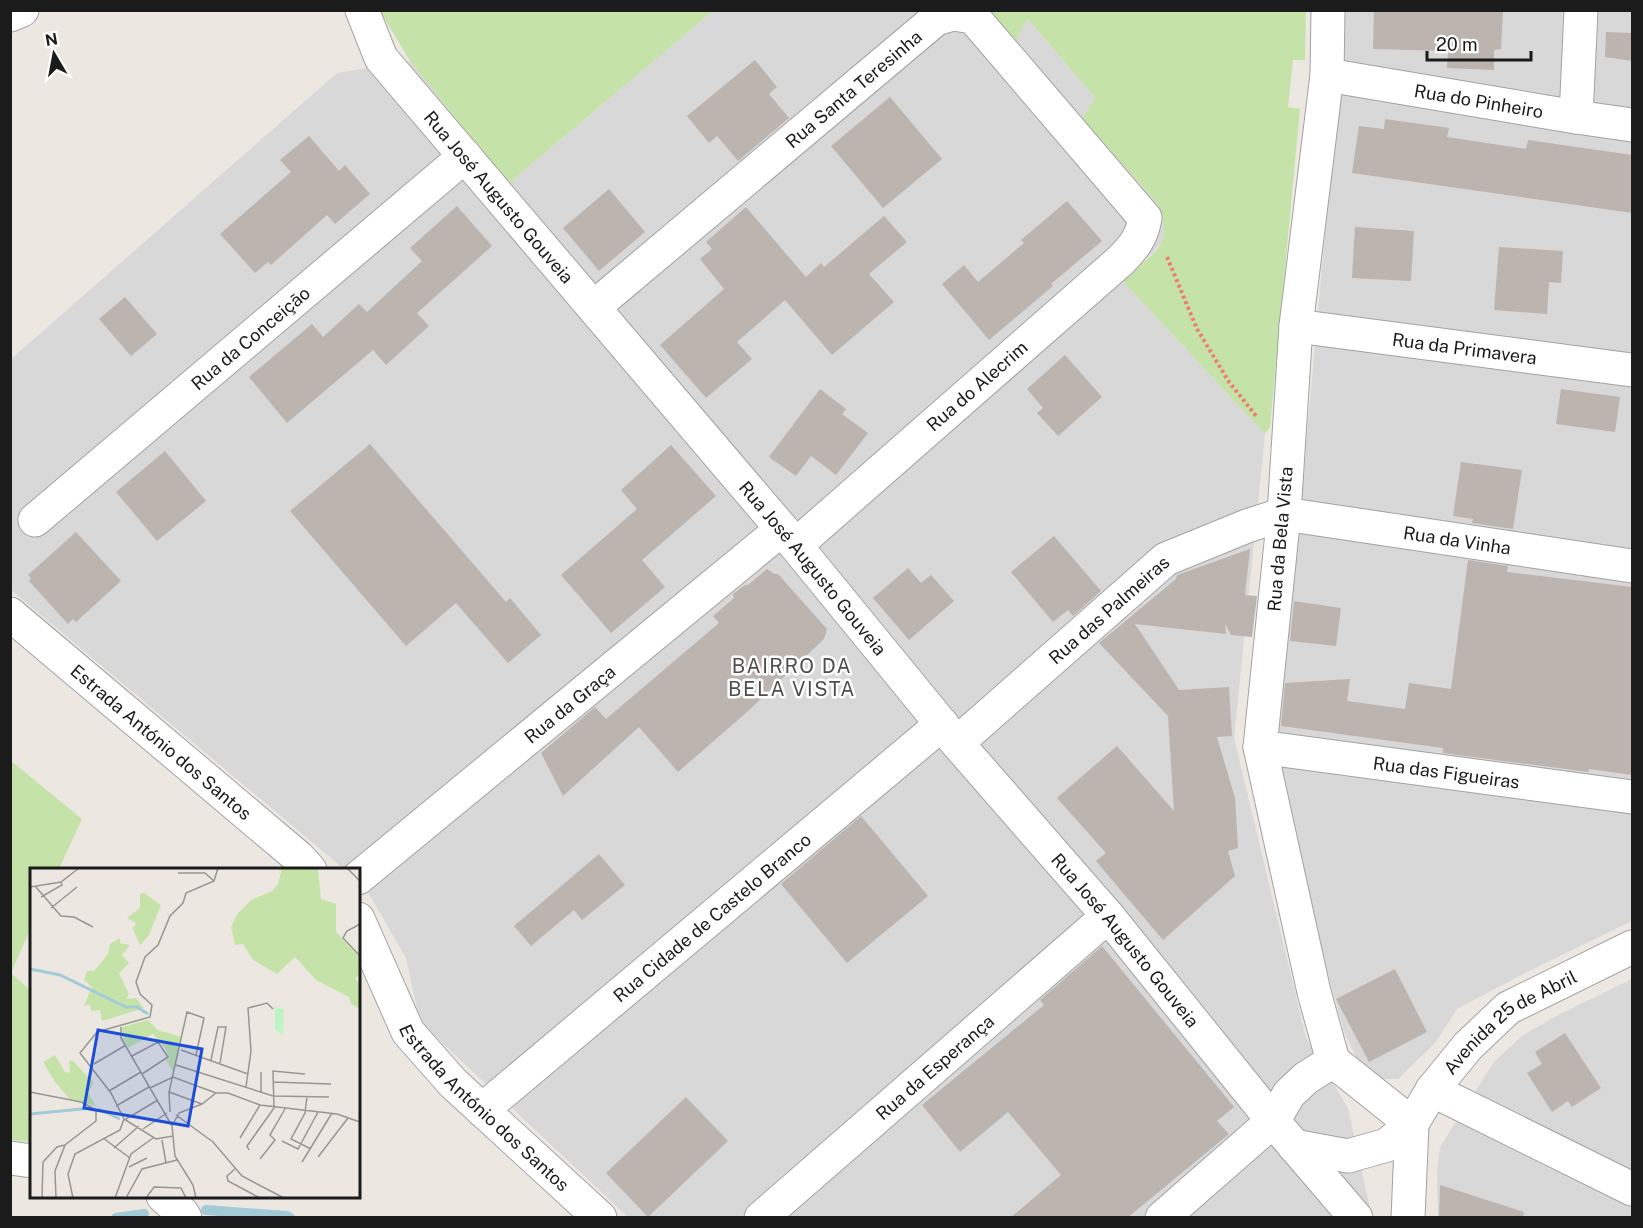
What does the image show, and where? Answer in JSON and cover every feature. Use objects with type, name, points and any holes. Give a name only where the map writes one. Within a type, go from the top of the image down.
[{"type":"street","points":[[10,15],[22,10]]},
{"type":"street","name":"Rua José Augusto Gouveia","points":[[362,10],[381,58],[789,537],[950,734],[1108,916],[1273,1121],[1356,1218]]},
{"type":"street","name":"Rua da Bela Vista","points":[[1328,10],[1327,75],[1296,326],[1284,514],[1260,747],[1314,992],[1333,1061]]},
{"type":"street","points":[[1576,117],[1581,10]]},
{"type":"street","name":"Rua Santa Teresinha","points":[[594,307],[936,20],[953,14],[973,17],[1143,226]]},
{"type":"street","name":"Rua do Pinheiro","points":[[1327,75],[1632,125]]},
{"type":"street","name":"Rua da Conceição","points":[[35,520],[465,156]]},
{"type":"street","name":"Rua do Alecrim","points":[[789,537],[1120,261],[1134,248],[1143,226]]},
{"type":"street","name":"Rua da Primavera","points":[[1296,326],[1632,370]]},
{"type":"street","name":"Rua da Vinha","points":[[1284,514],[1632,566]]},
{"type":"street","name":"Rua das Palmeiras","points":[[950,734],[1166,559],[1247,526],[1284,514]]},
{"type":"street","name":"Rua da Graça","points":[[360,876],[789,537]]},
{"type":"street","name":"Estrada António dos Santos","points":[[10,614],[308,868]]},
{"type":"street","name":"Rua Cidade de Castelo Branco","points":[[482,1110],[950,734]]},
{"type":"street","name":"Rua das Figueiras","points":[[1260,747],[1632,797]]},
{"type":"street","name":"Rua da Esperança","points":[[761,1218],[1108,916]]},
{"type":"street","name":"Estrada António dos Santos","points":[[360,924],[408,1032],[453,1083],[600,1218]]},
{"type":"street","name":"Avenida 25 de Abril","points":[[1412,1124],[1432,1090],[1468,1046],[1508,1008],[1632,947]]},
{"type":"street","points":[[1162,1218],[1273,1121],[1288,1094],[1306,1078],[1333,1061],[1412,1124]]},
{"type":"street","points":[[1432,1090],[1632,1189]]},
{"type":"street","points":[[1294,1146],[1348,1156],[1387,1145],[1412,1124]]},
{"type":"street","points":[[1408,1218],[1412,1124]]},
{"type":"street","points":[[10,1158],[30,1161]]},
{"type":"street","points":[[164,1198],[185,1218]]},
{"type":"path","points":[[1143,226],[1164,251],[1197,329],[1229,382],[1250,410],[1288,451]]},
{"type":"shaded area","points":[[713,11],[989,11],[1027,18],[1095,98],[1082,120],[1158,204],[1164,219],[1164,238],[1154,252],[1121,279],[1265,434],[1234,738],[1306,1038],[1348,1108],[1372,1217],[628,1217],[420,1022],[406,958],[365,887],[360,868],[343,868],[11,590],[10,360],[337,73],[410,61],[508,184]]},
{"type":"shaded area","points":[[1345,11],[1632,11],[1632,921],[1457,1009],[1436,1042],[1398,1079],[1376,1079],[1362,1070],[1344,1032],[1275,778],[1275,722],[1292,601]]},
{"type":"shaded area","points":[[1632,979],[1632,1217],[1438,1218],[1437,1173],[1440,1147],[1494,1062],[1522,1036],[1556,1016]]},
{"type":"green space","points":[[380,11],[713,11],[508,184],[410,61]]},
{"type":"green space","points":[[989,11],[1306,11],[1305,60],[1293,60],[1288,107],[1300,109],[1270,427],[1265,434],[1121,279],[1158,249],[1164,231],[1163,219],[1158,204],[1082,119],[1095,98],[1028,19],[1015,40]]},
{"type":"green space","points":[[10,760],[82,819],[59,868],[30,868],[30,930],[11,973]]},
{"type":"green space","points":[[11,973],[30,990],[30,1142],[11,1140]]},
{"type":"building","points":[[1374,10],[1503,10],[1501,49],[1494,50],[1494,70],[1447,68],[1448,51],[1373,49]]},
{"type":"building","points":[[1606,32],[1632,33],[1632,61],[1605,57]]},
{"type":"building","points":[[755,60],[777,87],[769,94],[789,118],[738,161],[717,136],[709,143],[687,116]]},
{"type":"building","points":[[890,97],[942,159],[883,208],[831,146]]},
{"type":"building","points":[[1385,119],[1449,128],[1447,137],[1526,149],[1528,140],[1632,155],[1632,213],[1352,173],[1359,126],[1384,129]]},
{"type":"building","points":[[309,136],[339,171],[345,165],[370,194],[335,224],[327,215],[271,265],[268,262],[255,273],[220,234],[291,172],[280,160]]},
{"type":"building","points":[[609,189],[645,232],[599,271],[563,228]]},
{"type":"building","points":[[1067,201],[1102,241],[989,340],[942,284],[964,265],[978,282],[1024,243],[1021,240]]},
{"type":"building","points":[[457,206],[492,246],[417,313],[429,326],[386,365],[373,350],[287,423],[249,377],[312,324],[323,337],[359,304],[367,312],[422,261],[410,248]]},
{"type":"building","points":[[746,207],[806,277],[821,263],[824,267],[884,216],[907,242],[869,274],[894,302],[832,355],[785,300],[737,342],[752,359],[706,398],[660,345],[724,289],[700,259],[712,249],[706,242]]},
{"type":"building","points":[[1355,227],[1414,231],[1411,281],[1352,278]]},
{"type":"building","points":[[1499,247],[1563,251],[1561,283],[1549,282],[1547,314],[1494,310]]},
{"type":"building","points":[[125,297],[157,334],[131,356],[99,319]]},
{"type":"building","points":[[1065,355],[1102,397],[1058,436],[1037,413],[1043,408],[1027,389]]},
{"type":"building","points":[[820,389],[846,409],[842,414],[868,433],[836,475],[811,456],[796,476],[769,457]]},
{"type":"building","points":[[1561,389],[1620,397],[1615,432],[1556,424]]},
{"type":"building","points":[[370,444],[506,602],[510,598],[541,635],[508,663],[456,603],[406,646],[290,511]]},
{"type":"building","points":[[671,445],[716,496],[642,560],[665,587],[611,633],[561,575],[637,509],[621,490]]},
{"type":"building","points":[[165,451],[206,501],[157,541],[116,492]]},
{"type":"building","points":[[1461,462],[1522,470],[1513,529],[1472,523],[1473,519],[1453,516]]},
{"type":"building","points":[[76,532],[121,581],[76,622],[73,619],[68,624],[29,581],[31,578],[28,575]]},
{"type":"building","points":[[1054,536],[1101,591],[1073,616],[1068,610],[1053,622],[1011,572]]},
{"type":"building","points":[[1250,549],[1245,595],[1257,596],[1252,637],[1231,635],[1225,624],[1226,634],[1135,624],[1179,690],[1229,687],[1232,736],[1217,737],[1235,798],[1238,848],[1228,851],[1235,876],[1163,940],[1096,861],[1106,853],[1057,798],[1117,746],[1174,811],[1168,716],[1099,643],[1176,579],[1177,575]]},
{"type":"building","points":[[1468,560],[1508,566],[1507,572],[1632,587],[1632,775],[1589,769],[1588,772],[1443,753],[1443,748],[1281,726],[1285,683],[1350,679],[1347,701],[1405,709],[1409,683],[1451,689]]},
{"type":"building","points":[[908,568],[921,583],[931,575],[954,601],[909,640],[873,598]]},
{"type":"building","points":[[767,569],[778,574],[827,629],[824,639],[747,712],[678,772],[639,727],[563,796],[541,753],[595,707],[606,719],[719,623],[713,616],[734,598],[733,594]]},
{"type":"building","points":[[1294,601],[1341,608],[1336,646],[1290,641]]},
{"type":"building","points":[[861,816],[928,896],[847,963],[781,884]]},
{"type":"building","points":[[599,854],[625,885],[582,920],[574,910],[531,946],[514,926]]},
{"type":"building","points":[[1102,946],[1234,1107],[1217,1121],[1229,1134],[1127,1218],[1010,1218],[1061,1175],[1008,1112],[960,1152],[922,1105],[1044,1005],[1040,1000]]},
{"type":"building","points":[[1395,969],[1427,1032],[1369,1062],[1336,999]]},
{"type":"building","points":[[1565,1033],[1601,1088],[1572,1107],[1568,1101],[1552,1112],[1527,1073],[1542,1064],[1535,1052]]},
{"type":"building","points":[[686,1097],[728,1141],[648,1217],[606,1173]]},
{"type":"building","points":[[1440,1185],[1524,1212],[1523,1218],[1439,1218]]},
{"type":"waterway","points":[[206,1210],[290,1218]]},
{"type":"waterway","points":[[116,1218],[144,1214]]},
{"type":"district","name":"BAIRRO DA BELA VISTA","points":[[792,678]]}]
